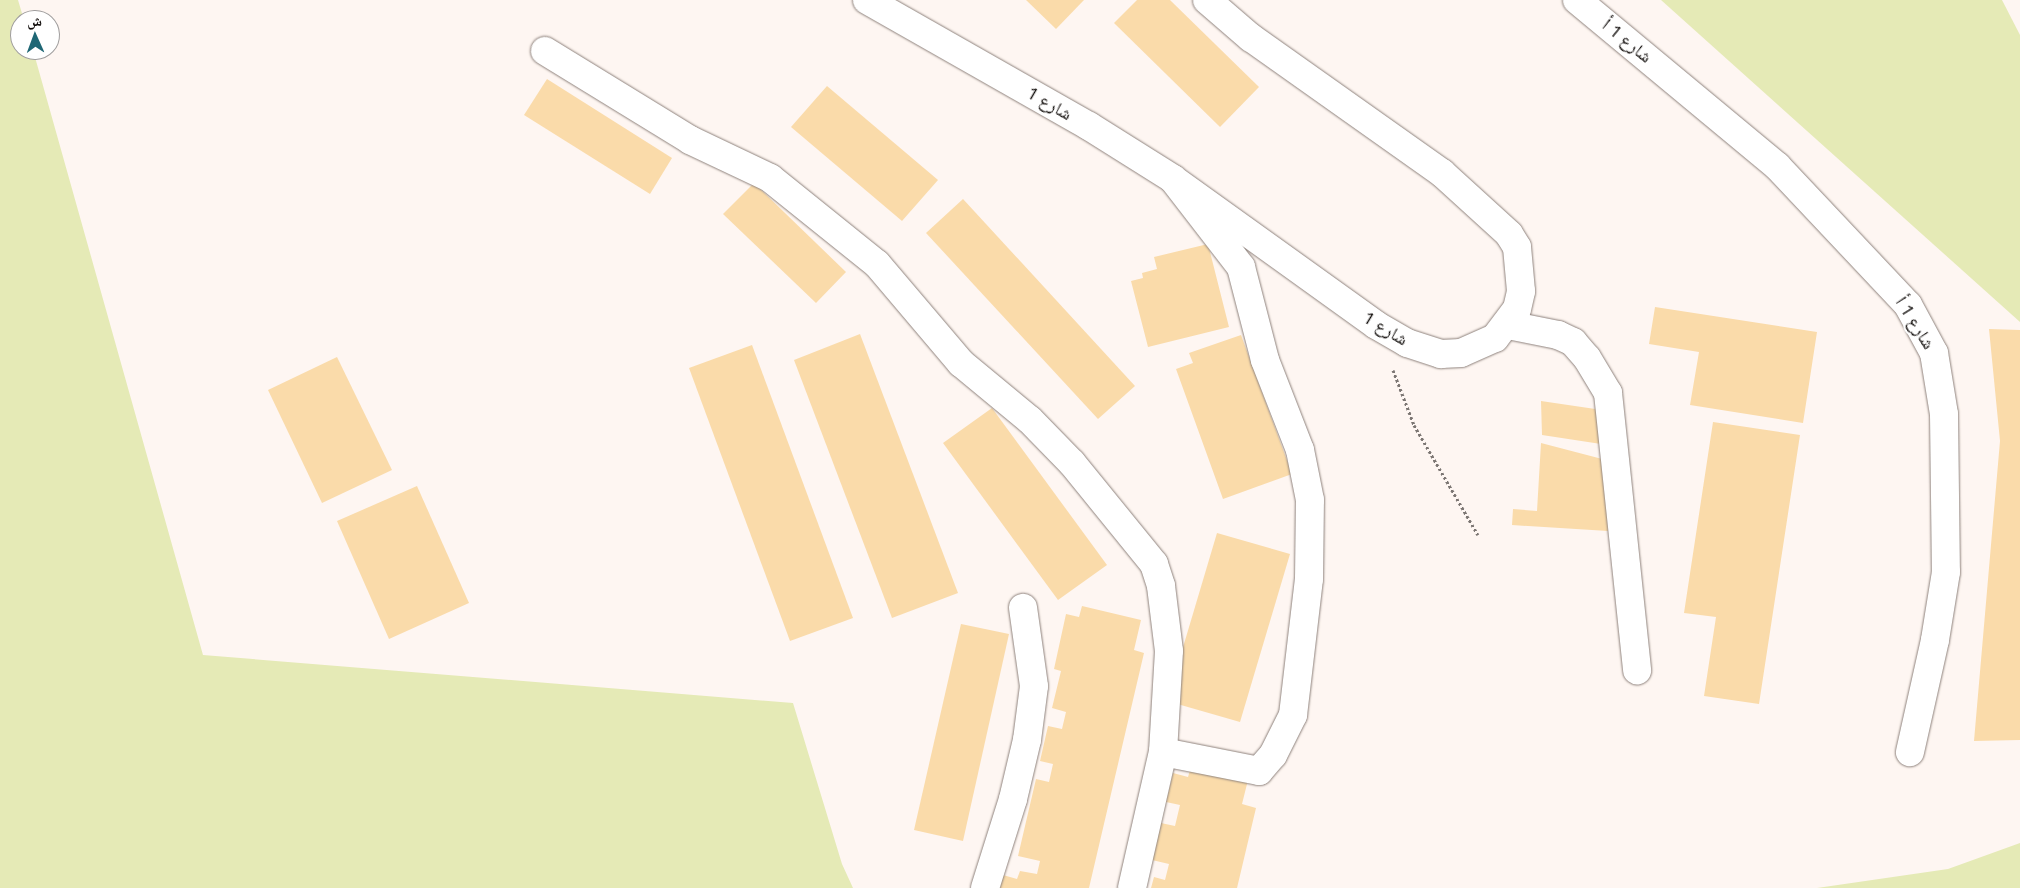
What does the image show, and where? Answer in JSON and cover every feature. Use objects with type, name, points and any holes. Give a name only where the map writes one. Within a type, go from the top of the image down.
[{"type":"street","name":"شارع 1","points":[[867,0],[1089,126],[1172,179],[1376,325],[1407,343],[1441,354],[1461,353],[1495,338],[1508,325],[1517,309],[1522,273],[1517,247],[1509,234],[1442,173],[1250,38],[1207,0]]},
{"type":"street","name":"شارع 1 أ","points":[[1577,0],[1777,166],[1908,305],[1934,353],[1944,414],[1946,572],[1935,640],[1910,752]]},
{"type":"street","points":[[546,51],[690,140],[770,178],[877,264],[961,363],[1030,420],[1072,463],[1154,564],[1161,586],[1169,651],[1163,752],[1132,888]]},
{"type":"street","points":[[1163,752],[1260,771],[1274,755],[1293,715],[1309,579],[1310,544],[1310,500],[1300,450],[1265,360],[1241,266],[1172,179]]},
{"type":"street","points":[[1508,325],[1558,335],[1573,342],[1587,358],[1608,393],[1637,670]]},
{"type":"street","points":[[985,888],[1013,799],[1028,731],[1034,686],[1023,608]]},
{"type":"path","points":[[1376,325],[1414,425],[1478,535]]},
{"type":"green space","points":[[0,0],[18,0],[21,10],[10,10],[10,60],[36,60],[203,655],[793,703],[842,864],[853,888],[0,888]]},
{"type":"green space","points":[[1661,0],[2002,0],[2020,35],[2020,322]]},
{"type":"green space","points":[[2020,843],[2020,888],[1817,888],[1948,869]]},
{"type":"building","points":[[1026,0],[1084,0],[1056,29]]},
{"type":"building","points":[[1137,0],[1170,0],[1259,87],[1220,127],[1114,23]]},
{"type":"building","points":[[547,79],[672,158],[650,194],[524,115]]},
{"type":"building","points":[[827,86],[938,180],[902,221],[791,127]]},
{"type":"building","points":[[754,183],[846,272],[816,303],[723,214]]},
{"type":"building","points":[[963,199],[1135,386],[1098,419],[926,233]]},
{"type":"building","points":[[1208,244],[1229,327],[1148,347],[1131,281],[1143,278],[1142,273],[1157,269],[1154,257]]},
{"type":"building","points":[[1655,307],[1817,332],[1803,423],[1690,405],[1699,352],[1649,344]]},
{"type":"building","points":[[1989,329],[2020,330],[2020,740],[1974,741],[2000,441]]},
{"type":"building","points":[[860,334],[958,593],[892,618],[794,360]]},
{"type":"building","points":[[1241,335],[1292,474],[1223,499],[1176,369],[1193,363],[1189,353]]},
{"type":"building","points":[[752,345],[853,618],[790,641],[689,368]]},
{"type":"building","points":[[337,357],[392,470],[322,503],[268,390]]},
{"type":"building","points":[[1541,401],[1602,410],[1601,444],[1542,435]]},
{"type":"building","points":[[992,408],[1107,565],[1058,600],[943,443]]},
{"type":"building","points":[[1713,422],[1800,435],[1759,704],[1704,696],[1716,617],[1684,613]]},
{"type":"building","points":[[1541,443],[1606,460],[1608,531],[1512,525],[1513,509],[1537,511]]},
{"type":"building","points":[[417,486],[469,603],[389,639],[337,521]]},
{"type":"building","points":[[1217,533],[1290,554],[1240,722],[1167,701]]},
{"type":"building","points":[[1082,606],[1141,620],[1134,650],[1144,653],[1089,888],[1000,888],[1003,875],[1017,879],[1020,871],[1037,874],[1040,861],[1018,856],[1036,779],[1049,782],[1053,764],[1040,761],[1048,726],[1062,729],[1066,712],[1052,708],[1061,671],[1054,669],[1066,614],[1079,617]]},
{"type":"building","points":[[961,624],[1009,634],[963,841],[914,830]]},
{"type":"building","points":[[1191,767],[1248,780],[1242,804],[1256,808],[1237,888],[1151,888],[1154,877],[1165,880],[1169,864],[1152,860],[1161,823],[1175,826],[1180,805],[1166,802],[1173,773],[1188,777]]}]
